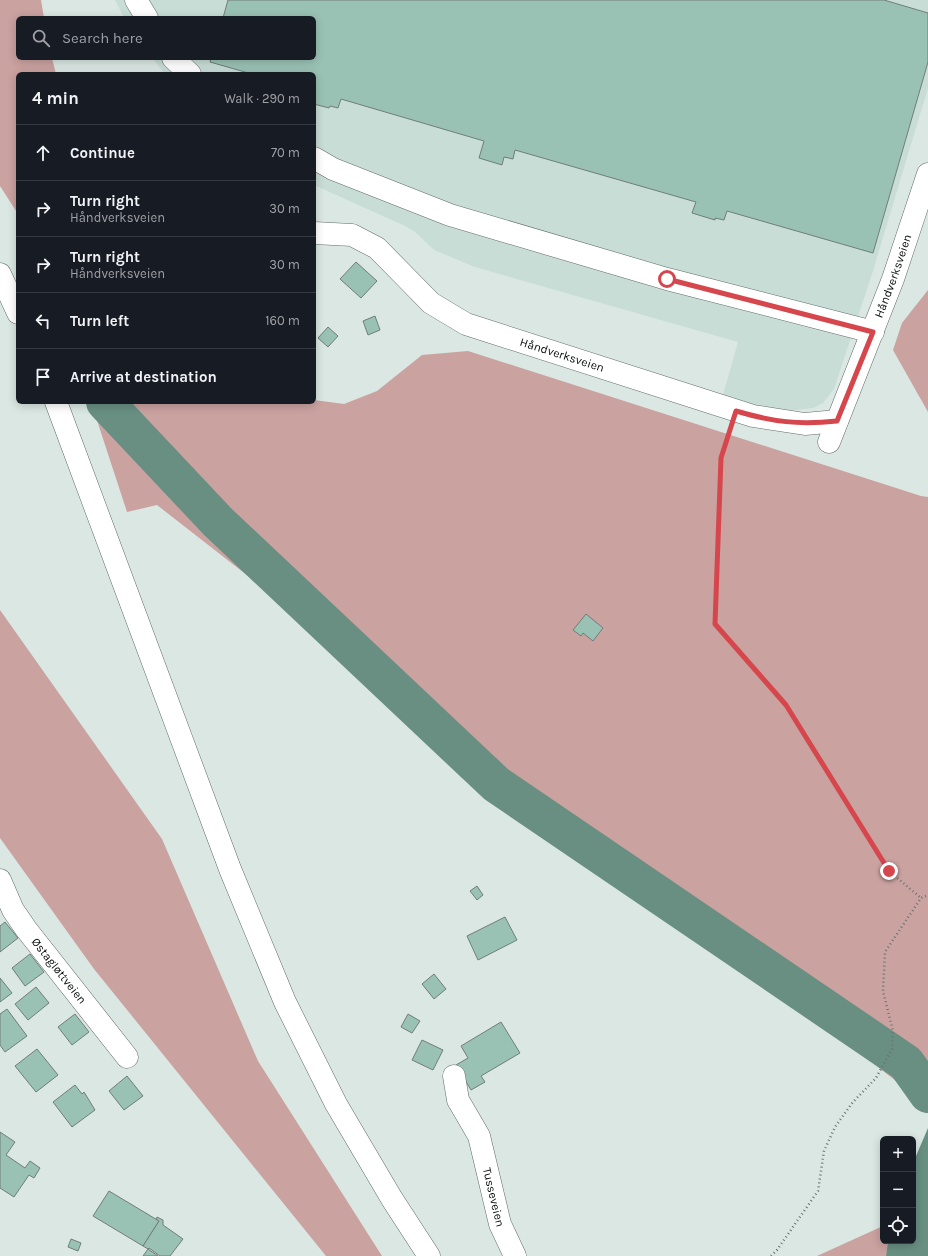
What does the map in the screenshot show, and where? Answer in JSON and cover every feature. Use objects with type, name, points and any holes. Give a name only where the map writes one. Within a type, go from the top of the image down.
[{"type":"street","points":[[136,0],[147,16]]},
{"type":"street","points":[[176,60],[188,72]]},
{"type":"street","points":[[316,159],[334,169],[450,215],[667,279],[873,332]]},
{"type":"street","name":"Håndverksveien","points":[[829,442],[893,279],[928,174]]},
{"type":"street","name":"Håndverksveien","points":[[316,233],[352,235],[377,248],[430,303],[466,324],[736,411],[779,421],[804,424],[837,421]]},
{"type":"street","points":[[0,274],[16,309]]},
{"type":"street","points":[[57,404],[230,869],[285,1002],[344,1117],[392,1199],[429,1256]]},
{"type":"street","name":"Østagløttveien","points":[[0,880],[13,910],[26,929],[127,1057]]},
{"type":"street","name":"Tusseveien","points":[[454,1076],[458,1100],[479,1136],[500,1224],[515,1256]]},
{"type":"path","points":[[736,411],[721,458],[715,624],[786,705],[889,871],[921,898]]},
{"type":"path","points":[[771,1256],[778,1250],[818,1191],[824,1151],[835,1127],[852,1102],[876,1078],[892,1049],[893,1031],[883,991],[885,952],[921,898],[928,895]]},
{"type":"shaded area","points":[[0,0],[41,0],[44,16],[16,16],[16,60],[52,60],[56,72],[16,72],[16,211],[0,186]]},
{"type":"shaded area","points":[[115,0],[928,0],[928,88],[872,274],[834,389],[823,403],[813,408],[788,411],[772,410],[723,395],[738,342],[475,267],[434,250],[414,231],[403,225],[316,186],[316,72],[163,72],[154,60],[316,60],[316,16],[123,16]]},
{"type":"shaded area","points":[[928,290],[928,412],[893,350],[902,323]]},
{"type":"shaded area","points":[[468,351],[928,497],[928,1106],[157,505],[127,512],[92,404],[316,404],[316,400],[344,404],[377,391],[422,355]]},
{"type":"shaded area","points":[[0,610],[162,839],[258,1061],[382,1256],[326,1256],[94,969],[0,838]]},
{"type":"shaded area","points":[[928,1128],[928,1256],[886,1256],[888,1244],[916,1244],[916,1156]]},
{"type":"shaded area","points":[[880,1227],[880,1244],[888,1244],[886,1256],[817,1256]]},
{"type":"building","points":[[228,0],[884,0],[928,13],[928,62],[873,253],[727,211],[724,220],[715,218],[715,220],[692,213],[696,202],[515,150],[513,159],[504,157],[502,165],[479,158],[484,141],[341,99],[338,108],[330,106],[329,108],[316,105],[316,72],[245,72],[210,62],[210,60],[316,60],[316,16],[224,16]]},
{"type":"building","points":[[356,262],[377,281],[361,298],[340,279]]},
{"type":"building","points":[[375,316],[380,330],[368,335],[363,321]]},
{"type":"building","points":[[328,327],[338,336],[328,347],[318,338]]},
{"type":"building","points":[[586,614],[603,628],[593,641],[583,633],[581,636],[573,630]]},
{"type":"building","points":[[477,886],[483,895],[477,900],[470,891]]},
{"type":"building","points":[[505,917],[517,940],[478,960],[467,936]]},
{"type":"building","points":[[5,922],[18,938],[0,952],[0,926]]},
{"type":"building","points":[[30,954],[44,972],[25,986],[12,968]]},
{"type":"building","points":[[434,974],[446,989],[434,999],[422,984]]},
{"type":"building","points":[[0,978],[12,993],[0,1002]]},
{"type":"building","points":[[36,987],[49,1003],[28,1020],[15,1004]]},
{"type":"building","points":[[7,1009],[27,1036],[5,1052],[0,1045],[0,1014]]},
{"type":"building","points":[[75,1014],[89,1032],[72,1045],[58,1027]]},
{"type":"building","points":[[408,1014],[420,1021],[412,1033],[401,1027]]},
{"type":"building","points":[[501,1022],[520,1053],[481,1076],[485,1082],[471,1090],[456,1065],[468,1058],[461,1046]]},
{"type":"building","points":[[422,1040],[443,1050],[433,1070],[412,1060]]},
{"type":"building","points":[[37,1049],[58,1075],[36,1092],[15,1066]]},
{"type":"building","points":[[127,1076],[143,1096],[124,1110],[109,1091]]},
{"type":"building","points":[[75,1085],[82,1094],[84,1092],[95,1110],[72,1127],[53,1102]]},
{"type":"building","points":[[0,1132],[15,1142],[6,1155],[25,1168],[30,1161],[40,1168],[34,1178],[29,1175],[14,1197],[0,1188]]},
{"type":"building","points":[[109,1191],[159,1221],[143,1246],[93,1216]]},
{"type":"building","points":[[157,1217],[163,1220],[163,1225],[183,1239],[170,1256],[160,1256],[149,1248],[148,1249],[143,1246],[159,1221],[156,1219]]},
{"type":"building","points":[[71,1239],[81,1243],[78,1251],[68,1247]]},
{"type":"building","points":[[148,1249],[158,1256],[143,1256]]},
{"type":"waterway","points":[[107,404],[218,522],[496,784],[906,1063],[928,1094]]},
{"type":"route","points":[[667,279],[873,332],[837,421],[804,424],[779,421],[736,411],[721,458],[715,624],[786,705],[889,871]]}]
